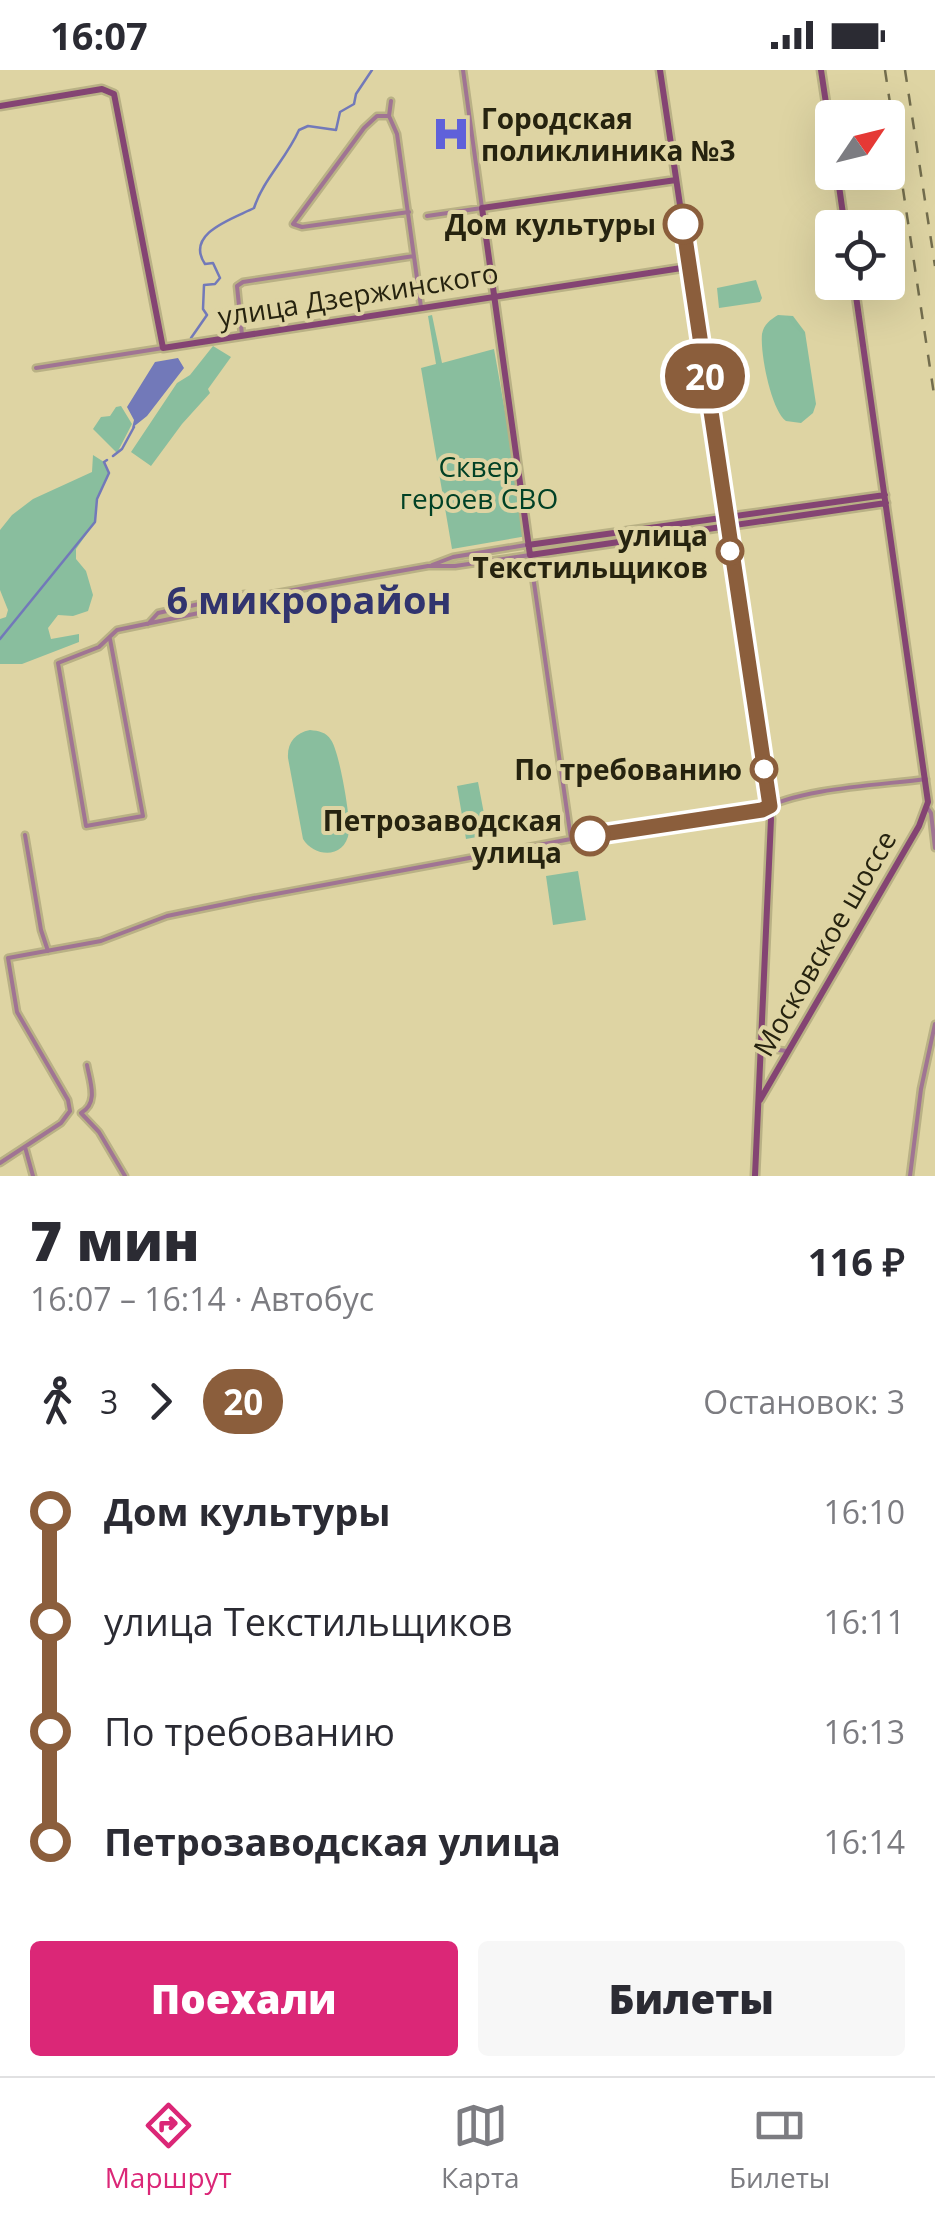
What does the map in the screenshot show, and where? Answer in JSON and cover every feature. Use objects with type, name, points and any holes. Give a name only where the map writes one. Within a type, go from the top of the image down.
[{"type":"street","points":[[462,70],[571,839]]},
{"type":"street","name":"Московское шоссе","points":[[660,70],[770,806],[755,1176]]},
{"type":"street","points":[[822,70],[826,100]]},
{"type":"street","points":[[0,106],[102,89],[114,94],[163,348]]},
{"type":"street","points":[[392,101],[389,116],[397,134],[421,307]]},
{"type":"street","points":[[389,116],[377,116],[364,128],[293,224],[302,227],[409,212]]},
{"type":"street","points":[[427,216],[676,180]]},
{"type":"street","points":[[242,334],[238,286],[242,282],[414,256]]},
{"type":"street","name":"улица Дзержинского","points":[[36,368],[689,267]]},
{"type":"street","points":[[857,300],[935,848]]},
{"type":"street","points":[[110,639],[143,816],[86,826],[58,663],[110,639],[117,630],[247,603],[254,597],[428,566],[455,566],[885,499]]},
{"type":"street","points":[[428,566],[453,556],[726,522]]},
{"type":"street","points":[[453,556],[455,566]]},
{"type":"street","points":[[0,1163],[62,1123],[70,1111],[68,1100],[17,1012],[8,958],[100,941],[167,916],[571,839],[762,810],[826,793],[926,779]]},
{"type":"street","name":"Московское шоссе","points":[[759,1101],[927,807]]},
{"type":"street","points":[[26,835],[48,951]]},
{"type":"street","points":[[910,1176],[921,1089],[935,1024]]},
{"type":"street","points":[[762,1048],[788,1051]]},
{"type":"street","points":[[81,1113],[92,1100],[87,1065]]},
{"type":"street","points":[[70,1111],[81,1113],[106,1142],[125,1176]]},
{"type":"street","points":[[26,1147],[33,1176]]},
{"type":"green space","points":[[756,280],[760,302],[719,308],[717,288]]},
{"type":"green space","name":"Сквер героев СВО","points":[[432,315],[442,363],[494,349],[527,536],[452,549],[421,368],[436,364],[428,316]]},
{"type":"green space","points":[[778,315],[793,316],[805,332],[816,404],[813,413],[801,423],[786,421],[781,415],[768,380],[762,334]]},
{"type":"green space","points":[[213,346],[231,357],[208,389],[210,393],[151,466],[131,452],[177,383],[190,375]]},
{"type":"green space","points":[[121,406],[132,424],[117,453],[93,429],[101,417],[110,416]]},
{"type":"green space","points":[[93,455],[104,462],[109,473],[97,499],[95,522],[76,549],[76,559],[86,571],[93,595],[88,611],[58,615],[48,628],[51,639],[79,634],[79,642],[22,664],[0,664],[0,619],[6,617],[8,610],[0,590],[0,530],[33,499],[92,472]]},
{"type":"green space","points":[[310,730],[322,732],[331,740],[346,800],[349,832],[342,847],[329,853],[315,850],[303,839],[288,758],[293,739]]},
{"type":"green space","points":[[478,782],[488,835],[466,839],[457,786]]},
{"type":"green space","points":[[578,871],[586,920],[553,925],[546,876]]},
{"type":"water","points":[[178,358],[184,368],[147,416],[132,428],[134,420],[127,407],[155,362]]},
{"type":"waterway","points":[[191,338],[207,315],[203,309],[204,285],[215,284],[220,278],[213,263],[205,264],[200,253],[206,235],[254,208],[299,130],[308,126],[336,130],[340,112],[354,104],[372,70]]},
{"type":"waterway","points":[[113,456],[122,449],[134,427]]},
{"type":"waterway","points":[[0,639],[95,522],[97,499],[109,473],[104,462],[107,460]]},
{"type":"railway","points":[[885,70],[935,401]]},
{"type":"railway","points":[[905,70],[935,266]]},
{"type":"bus line","name":"20","points":[[590,836],[770,806],[683,224]]},
{"type":"place","name":"Городская поликлиника №3","points":[[451,134]]},
{"type":"place","name":"Дом культуры","points":[[683,224]]},
{"type":"place","name":"улица Текстильщиков","points":[[730,551]]},
{"type":"place","name":"По требованию","points":[[764,769]]},
{"type":"place","name":"Петрозаводская улица","points":[[590,836]]},
{"type":"district","name":"6 микрорайон","points":[[309,599]]}]
